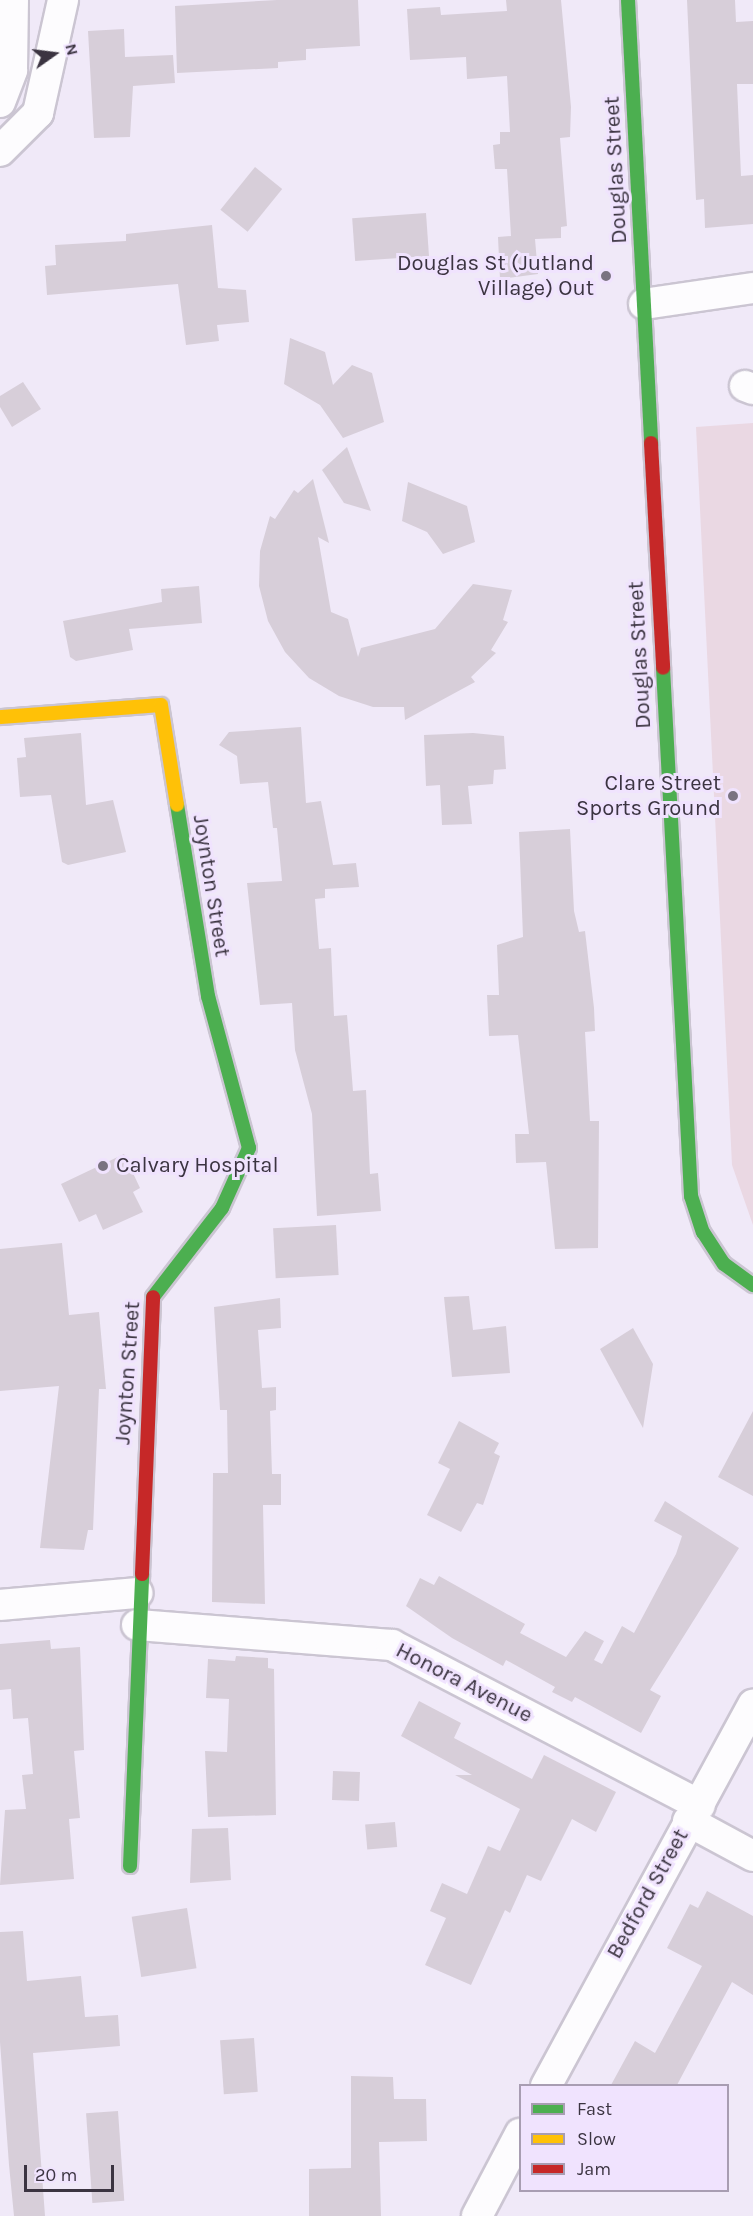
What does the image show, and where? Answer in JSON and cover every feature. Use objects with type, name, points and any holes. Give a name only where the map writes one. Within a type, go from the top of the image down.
[{"type":"street","points":[[0,102],[12,70],[13,0]]},
{"type":"street","points":[[0,151],[38,113],[63,0]]},
{"type":"street","name":"Douglas Street","points":[[628,0],[691,1196],[703,1232],[724,1264],[753,1285]]},
{"type":"street","points":[[644,304],[753,288]]},
{"type":"street","name":"Joynton Street","points":[[0,717],[161,705],[208,996],[249,1148],[222,1208],[153,1294],[137,1593],[130,1866]]},
{"type":"street","points":[[0,1605],[137,1593]]},
{"type":"street","name":"Honora Avenue","points":[[137,1625],[392,1645],[694,1813],[753,1856]]},
{"type":"street","name":"Bedford Street","points":[[547,2084],[753,1705]]},
{"type":"street","points":[[477,2216],[519,2136]]},
{"type":"shaded area","name":"Clare Street Sports Ground","points":[[753,423],[753,1225],[732,1165],[696,427]]},
{"type":"building","points":[[277,0],[358,0],[360,46],[306,49],[306,60],[278,62],[278,68],[177,73],[175,6]]},
{"type":"building","points":[[506,0],[561,0],[571,107],[570,137],[560,138],[567,226],[561,227],[561,238],[535,239],[538,274],[500,279],[498,237],[511,236],[507,169],[495,169],[493,145],[500,144],[500,132],[510,132],[507,76],[467,79],[466,57],[410,60],[407,9],[440,7],[441,15],[507,11]]},
{"type":"building","points":[[687,0],[735,0],[736,22],[753,21],[753,84],[737,84],[741,176],[753,175],[753,224],[705,228],[704,199],[696,200]]},
{"type":"building","points":[[124,29],[125,57],[173,55],[175,83],[133,86],[130,137],[94,138],[88,31]]},
{"type":"building","points":[[255,167],[282,189],[248,232],[220,210]]},
{"type":"building","points":[[426,213],[429,256],[355,261],[352,218]]},
{"type":"building","points":[[212,225],[218,288],[246,290],[249,322],[217,325],[219,341],[186,345],[178,284],[47,295],[45,266],[56,265],[55,245],[126,241],[126,234]]},
{"type":"building","points":[[290,338],[325,352],[333,385],[352,365],[372,373],[384,422],[343,438],[320,405],[284,384]]},
{"type":"building","points":[[23,382],[41,409],[12,427],[0,407],[0,396]]},
{"type":"building","points":[[347,447],[371,511],[344,503],[322,470]]},
{"type":"building","points":[[313,479],[329,543],[318,537],[331,612],[348,619],[358,657],[361,648],[435,629],[473,584],[512,590],[503,620],[508,622],[491,650],[496,653],[471,677],[475,682],[405,720],[404,707],[373,707],[339,696],[309,678],[285,652],[268,621],[259,586],[260,551],[270,516],[275,519],[294,490],[298,493]]},
{"type":"building","points":[[408,482],[467,506],[475,542],[443,554],[427,532],[402,521]]},
{"type":"building","points":[[199,586],[202,623],[129,629],[133,650],[76,661],[70,657],[63,621],[162,602],[161,589]]},
{"type":"building","points":[[301,727],[306,803],[321,801],[333,865],[356,863],[359,887],[325,889],[325,898],[315,899],[319,949],[331,948],[334,1016],[347,1015],[353,1091],[366,1090],[370,1174],[378,1173],[381,1211],[317,1216],[312,1114],[295,1050],[292,1003],[260,1005],[247,883],[282,881],[277,828],[273,828],[268,782],[240,784],[237,756],[219,745],[229,732]]},
{"type":"building","points":[[81,733],[86,805],[113,800],[126,852],[68,865],[62,862],[51,795],[20,797],[17,758],[26,757],[24,738]]},
{"type":"building","points":[[473,733],[504,736],[506,769],[494,770],[493,784],[468,786],[472,824],[442,825],[440,785],[426,786],[424,735]]},
{"type":"building","points":[[570,829],[574,911],[579,932],[585,931],[594,1008],[595,1031],[585,1032],[590,1121],[599,1121],[598,1248],[555,1249],[546,1162],[516,1163],[515,1134],[529,1134],[518,1035],[489,1036],[487,995],[499,995],[497,945],[523,937],[519,832]]},
{"type":"building","points":[[124,1154],[140,1188],[133,1192],[143,1212],[103,1230],[96,1214],[79,1222],[61,1184]]},
{"type":"building","points":[[336,1225],[339,1275],[276,1278],[273,1228]]},
{"type":"building","points":[[62,1243],[69,1315],[99,1312],[106,1389],[99,1389],[93,1530],[88,1530],[84,1550],[40,1548],[59,1386],[0,1391],[0,1249]]},
{"type":"building","points":[[469,1296],[473,1330],[506,1326],[510,1373],[452,1377],[444,1297]]},
{"type":"building","points":[[280,1298],[281,1328],[258,1330],[262,1388],[276,1387],[276,1410],[270,1411],[272,1474],[281,1474],[281,1505],[263,1505],[265,1604],[212,1602],[213,1473],[228,1473],[227,1410],[220,1410],[214,1307]]},
{"type":"building","points":[[633,1328],[653,1364],[643,1428],[600,1349]]},
{"type":"building","points":[[753,1411],[753,1496],[718,1477]]},
{"type":"building","points":[[459,1421],[499,1443],[494,1453],[500,1456],[483,1505],[477,1503],[461,1532],[427,1515],[450,1469],[438,1463]]},
{"type":"building","points":[[665,1501],[739,1548],[650,1690],[661,1696],[641,1733],[575,1697],[572,1702],[552,1692],[555,1687],[506,1660],[503,1666],[452,1638],[406,1606],[420,1578],[434,1585],[439,1576],[525,1624],[520,1633],[566,1657],[585,1631],[604,1641],[594,1660],[602,1664],[622,1626],[634,1633],[676,1554],[682,1536],[654,1521]]},
{"type":"building","points":[[50,1640],[51,1649],[80,1647],[84,1750],[74,1751],[80,1818],[69,1819],[74,1879],[0,1885],[5,1810],[26,1809],[22,1775],[33,1774],[28,1718],[13,1719],[11,1689],[0,1690],[0,1644]]},
{"type":"building","points":[[236,1656],[268,1658],[268,1668],[274,1669],[276,1815],[208,1817],[205,1751],[227,1752],[229,1699],[206,1698],[208,1659],[235,1661]]},
{"type":"building","points":[[419,1701],[461,1723],[454,1738],[532,1779],[544,1755],[616,1792],[596,1832],[572,1819],[541,1881],[527,1875],[510,1913],[505,1910],[471,1985],[425,1965],[446,1918],[430,1911],[442,1883],[467,1894],[488,1846],[500,1851],[520,1809],[455,1775],[472,1775],[401,1736]]},
{"type":"building","points":[[333,1771],[360,1772],[359,1801],[332,1800]]},
{"type":"building","points":[[395,1822],[397,1847],[367,1850],[365,1825]]},
{"type":"building","points":[[228,1828],[231,1880],[190,1883],[192,1829]]},
{"type":"building","points":[[707,1891],[753,1916],[753,1995],[732,1982],[678,2084],[612,2084],[635,2041],[655,2053],[702,1966],[667,1948],[690,1904],[698,1908]]},
{"type":"building","points":[[187,1908],[197,1968],[141,1977],[132,1917]]},
{"type":"building","points":[[23,1931],[27,1981],[81,1976],[85,2017],[118,2015],[120,2046],[33,2053],[45,2216],[14,2216],[9,2165],[0,2042],[0,1932]]},
{"type":"building","points":[[254,2038],[258,2092],[224,2094],[220,2040]]},
{"type":"building","points":[[351,2076],[393,2077],[394,2099],[426,2099],[427,2141],[379,2142],[381,2216],[309,2216],[309,2169],[351,2168]]},
{"type":"building","points":[[118,2111],[124,2201],[92,2203],[86,2113]]},
{"type":"traffic: fast","points":[[628,0],[651,443]]},
{"type":"traffic: fast","points":[[663,668],[691,1196],[703,1232],[724,1264],[753,1285]]},
{"type":"traffic: fast","points":[[153,1297],[222,1208],[249,1148],[208,996],[177,805]]},
{"type":"traffic: fast","points":[[130,1866],[142,1574]]},
{"type":"traffic: slow","points":[[0,717],[161,705],[177,805]]},
{"type":"traffic: jam","points":[[651,443],[663,668]]},
{"type":"traffic: jam","points":[[142,1574],[153,1297]]},
{"type":"place","name":"Douglas St (Jutland Village) Out","points":[[606,276]]},
{"type":"place","name":"Clare Street Sports Ground","points":[[733,796]]},
{"type":"place","name":"Calvary Hospital","points":[[103,1166]]}]
